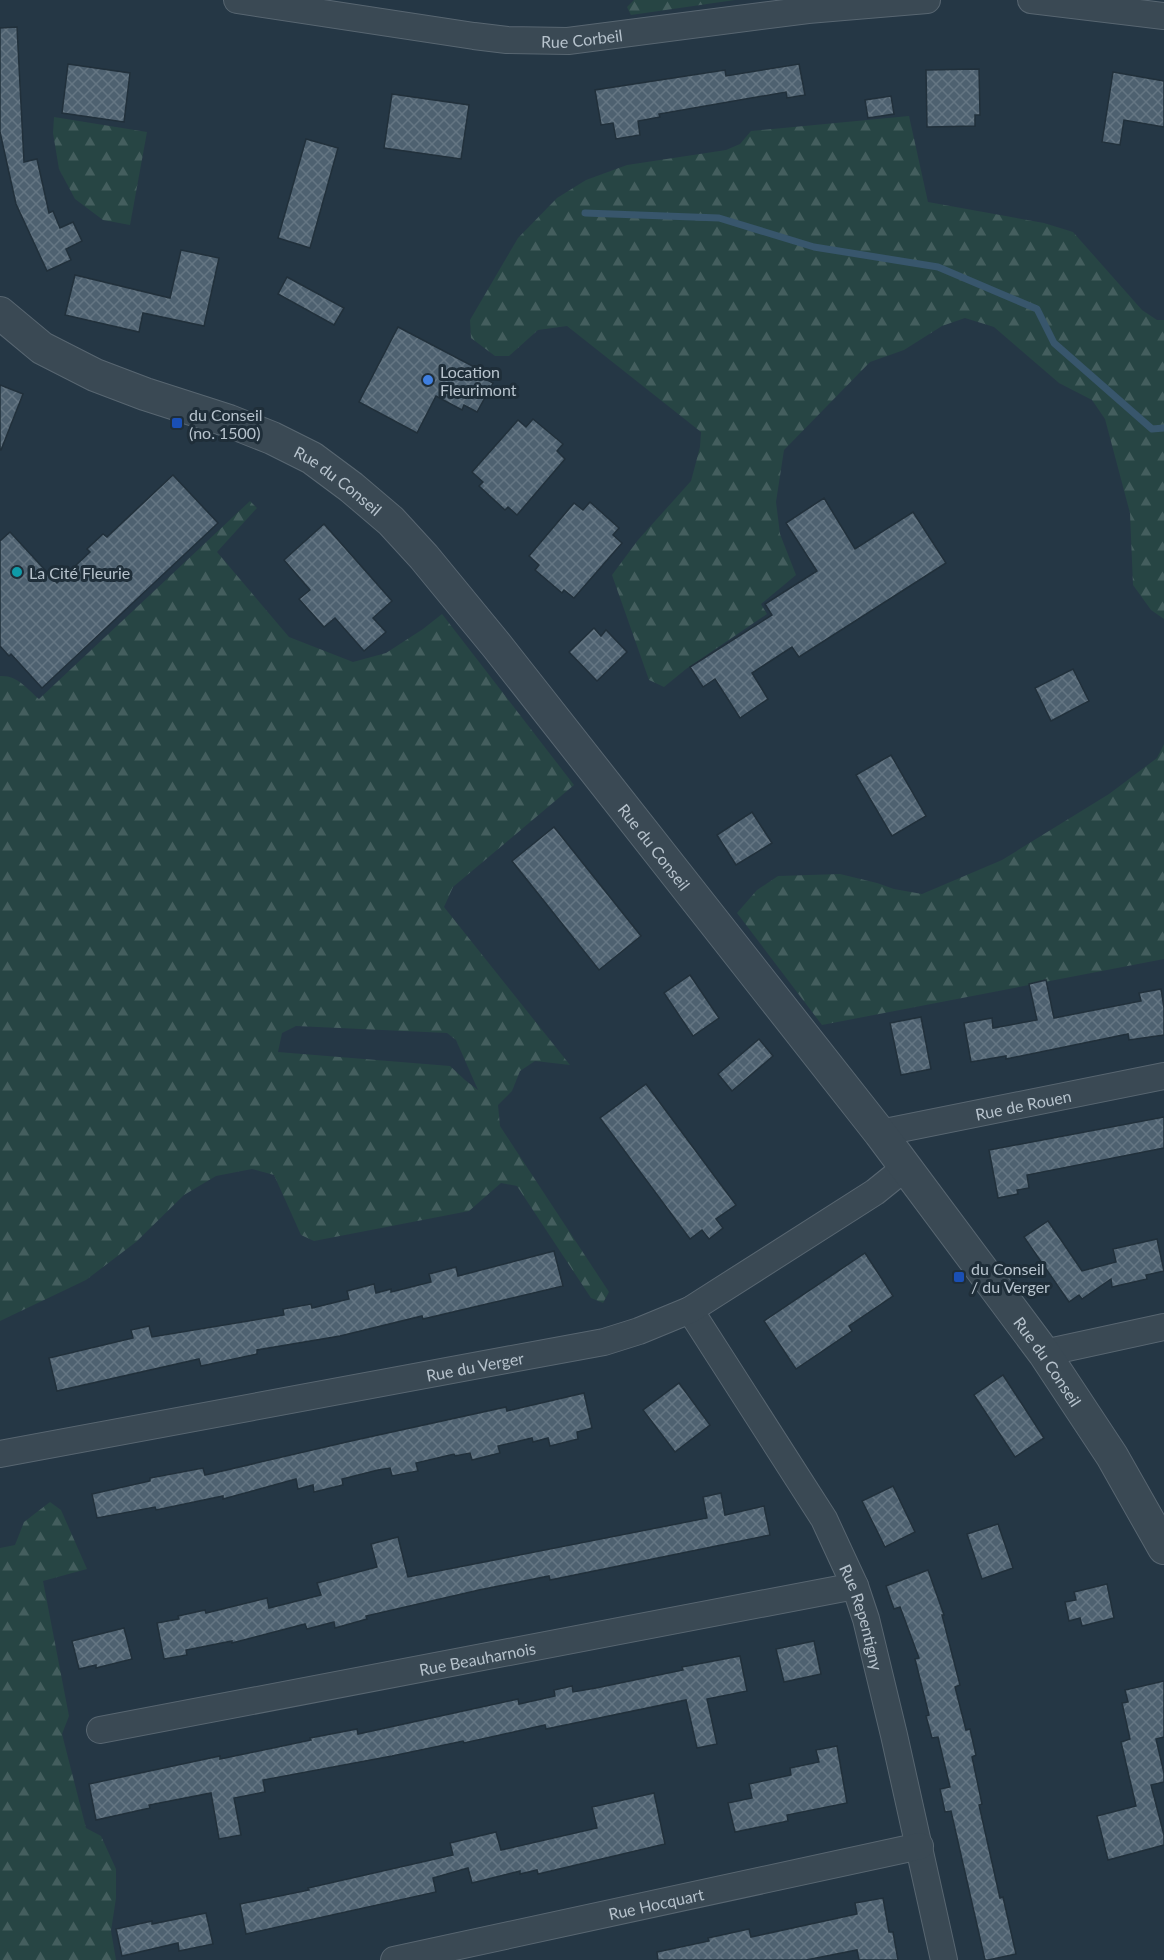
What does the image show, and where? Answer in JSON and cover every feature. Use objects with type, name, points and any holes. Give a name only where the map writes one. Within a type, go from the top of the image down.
[{"type":"street","name":"Rue Corbeil","points":[[237,0],[474,36],[507,40],[568,41],[808,9],[927,0]]},
{"type":"street","points":[[1032,0],[1164,16]]},
{"type":"street","name":"Rue du Conseil","points":[[0,313],[42,348],[95,375],[229,421],[272,438],[312,458],[391,521],[424,556],[906,1167],[1044,1353],[1112,1456],[1164,1548]]},
{"type":"street","name":"Rue de Rouen","points":[[880,1133],[1164,1076]]},
{"type":"street","name":"Rue du Verger","points":[[0,1454],[604,1342],[639,1331],[690,1310],[875,1192],[906,1167]]},
{"type":"street","name":"Rue Repentigny","points":[[690,1310],[824,1519],[855,1586],[874,1653],[920,1846],[944,1960]]},
{"type":"street","points":[[1044,1353],[1164,1327]]},
{"type":"street","name":"Rue Beauharnois","points":[[100,1730],[855,1586]]},
{"type":"street","name":"Rue Hocquart","points":[[394,1960],[920,1846]]},
{"type":"green space","points":[[634,0],[735,0],[631,15],[627,7]]},
{"type":"green space","points":[[909,116],[928,202],[1044,223],[1073,232],[1142,310],[1157,320],[1164,320],[1164,619],[1151,610],[1133,585],[1130,513],[1105,419],[1092,400],[1059,383],[994,327],[965,318],[942,326],[904,350],[870,362],[784,450],[776,502],[780,534],[796,575],[761,604],[767,614],[686,669],[664,687],[649,680],[612,575],[638,540],[691,481],[700,447],[701,432],[567,326],[538,330],[509,356],[495,356],[471,338],[470,320],[518,238],[557,198],[586,180],[627,165],[726,150],[740,144],[751,131]]},
{"type":"green space","points":[[54,117],[147,132],[130,225],[103,220],[75,199],[59,169],[53,133]]},
{"type":"green space","points":[[250,501],[257,508],[217,552],[289,637],[353,662],[386,653],[442,614],[574,785],[453,887],[444,907],[570,1065],[535,1061],[520,1071],[512,1091],[498,1105],[500,1126],[609,1292],[603,1303],[591,1298],[517,1186],[501,1183],[469,1211],[314,1241],[301,1235],[274,1175],[252,1169],[216,1176],[184,1195],[136,1242],[86,1280],[0,1321],[0,676],[17,680],[39,699]],"holes":[[[296,1026],[447,1033],[456,1040],[478,1090],[450,1066],[278,1052],[282,1033]]]},
{"type":"green space","points":[[1164,744],[1164,959],[822,1025],[737,913],[757,890],[778,876],[840,874],[922,894],[1002,860],[1109,794],[1157,758]]},
{"type":"green space","points":[[50,1502],[61,1510],[87,1569],[43,1581],[69,1716],[62,1734],[86,1828],[101,1836],[116,1869],[116,1898],[111,1931],[116,1960],[0,1960],[0,1548],[15,1545],[24,1522]]},
{"type":"building","points":[[17,27],[24,162],[37,159],[49,213],[53,211],[60,228],[73,222],[82,241],[66,249],[71,260],[47,271],[16,204],[0,132],[0,28]]},
{"type":"building","points":[[68,64],[130,73],[124,122],[62,113]]},
{"type":"building","points":[[799,64],[805,95],[787,98],[786,92],[659,114],[660,117],[638,121],[640,135],[616,139],[613,123],[601,125],[595,90],[725,70],[726,76]]},
{"type":"building","points":[[979,69],[980,115],[975,115],[975,126],[927,127],[926,70]]},
{"type":"building","points":[[1113,72],[1164,81],[1164,127],[1124,120],[1120,145],[1102,142]]},
{"type":"building","points":[[392,94],[469,105],[461,159],[384,148]]},
{"type":"building","points":[[891,96],[894,114],[868,118],[865,100]]},
{"type":"building","points":[[306,139],[338,148],[310,248],[278,238]]},
{"type":"building","points":[[181,250],[219,258],[204,326],[143,313],[139,332],[65,315],[75,275],[170,298]]},
{"type":"building","points":[[287,277],[344,308],[334,325],[278,294]]},
{"type":"building","name":"Location Fleurimont","points":[[398,327],[482,371],[479,376],[493,383],[477,412],[464,405],[462,410],[436,396],[417,433],[359,402]]},
{"type":"building","points":[[0,385],[23,394],[1,450],[0,450]]},
{"type":"building","points":[[533,419],[563,444],[557,451],[565,459],[517,515],[508,507],[505,510],[479,486],[483,482],[472,472],[518,420],[526,427]]},
{"type":"building","points":[[173,475],[218,523],[42,688],[11,654],[9,656],[0,646],[0,541],[10,532],[57,583],[90,552],[87,549],[103,534],[107,537]]},
{"type":"building","points":[[824,498],[855,549],[913,512],[946,563],[799,657],[792,647],[752,673],[768,699],[740,718],[715,679],[703,687],[690,667],[772,615],[765,604],[817,571],[786,523]]},
{"type":"building","points":[[590,502],[619,528],[613,535],[622,543],[574,598],[564,590],[562,593],[535,570],[539,565],[529,556],[574,503],[583,510]]},
{"type":"building","points":[[324,524],[392,601],[373,618],[386,632],[364,651],[335,618],[324,627],[299,599],[310,590],[284,560]]},
{"type":"building","points":[[594,628],[601,636],[606,630],[627,652],[597,681],[569,652]]},
{"type":"building","points":[[1073,669],[1089,701],[1051,721],[1035,688]]},
{"type":"building","points":[[891,755],[926,816],[892,836],[856,775]]},
{"type":"building","points":[[752,812],[772,843],[736,865],[717,835]]},
{"type":"building","points":[[554,827],[641,936],[599,970],[512,861]]},
{"type":"building","points":[[690,975],[719,1018],[693,1036],[664,993]]},
{"type":"building","points":[[1046,980],[1054,1018],[1141,1001],[1139,993],[1161,989],[1164,1035],[1129,1040],[1128,1034],[1006,1059],[1006,1056],[971,1062],[964,1023],[992,1018],[993,1028],[1037,1020],[1029,984]]},
{"type":"building","points":[[921,1017],[931,1069],[901,1075],[890,1023]]},
{"type":"building","points":[[759,1039],[773,1056],[732,1091],[718,1074]]},
{"type":"building","points":[[646,1084],[736,1205],[716,1219],[723,1228],[709,1239],[702,1230],[690,1239],[600,1118]]},
{"type":"building","points":[[1164,1117],[1164,1148],[1027,1175],[1029,1188],[1017,1190],[1018,1194],[998,1198],[989,1150]]},
{"type":"building","points":[[1048,1221],[1082,1271],[1116,1262],[1113,1249],[1157,1239],[1164,1271],[1146,1275],[1147,1279],[1112,1287],[1111,1279],[1082,1299],[1079,1295],[1069,1302],[1024,1237]]},
{"type":"building","points":[[554,1251],[563,1286],[423,1319],[422,1316],[340,1336],[257,1350],[257,1354],[201,1366],[199,1359],[57,1391],[49,1358],[133,1338],[131,1330],[149,1326],[152,1337],[284,1315],[283,1309],[311,1304],[312,1308],[349,1299],[347,1291],[374,1284],[376,1293],[391,1289],[391,1292],[431,1282],[429,1274],[456,1267],[458,1276]]},
{"type":"building","points":[[865,1253],[893,1296],[849,1326],[852,1331],[796,1369],[764,1321]]},
{"type":"building","points":[[1003,1375],[1044,1438],[1015,1457],[974,1395]]},
{"type":"building","points":[[679,1383],[710,1425],[675,1452],[643,1410]]},
{"type":"building","points":[[584,1393],[592,1428],[577,1432],[578,1439],[550,1446],[548,1438],[533,1442],[532,1438],[498,1446],[500,1453],[472,1460],[470,1453],[455,1456],[454,1454],[416,1463],[418,1471],[392,1476],[390,1468],[378,1470],[342,1479],[343,1485],[314,1492],[313,1485],[298,1489],[296,1479],[223,1499],[223,1496],[156,1510],[155,1507],[97,1518],[92,1494],[150,1481],[150,1478],[203,1468],[205,1475],[506,1407],[507,1411]]},
{"type":"building","points":[[893,1486],[915,1532],[885,1547],[862,1501]]},
{"type":"building","points":[[721,1493],[725,1515],[764,1506],[770,1535],[550,1580],[549,1576],[479,1590],[366,1616],[367,1619],[335,1628],[334,1622],[307,1629],[305,1624],[232,1643],[232,1641],[186,1650],[187,1655],[164,1659],[157,1623],[179,1619],[178,1616],[205,1610],[206,1613],[267,1598],[269,1608],[321,1595],[317,1583],[377,1567],[371,1544],[398,1537],[408,1577],[707,1518],[703,1497]]},
{"type":"building","points":[[998,1524],[1013,1568],[982,1579],[967,1534]]},
{"type":"building","points":[[928,1570],[944,1615],[942,1615],[960,1685],[955,1687],[966,1730],[970,1729],[976,1755],[972,1757],[982,1804],[979,1805],[1000,1898],[1003,1897],[1016,1954],[988,1960],[985,1960],[951,1811],[945,1812],[940,1789],[950,1787],[938,1737],[932,1738],[926,1716],[929,1715],[915,1659],[919,1658],[900,1607],[894,1609],[886,1586]]},
{"type":"building","points":[[1107,1584],[1114,1618],[1082,1626],[1080,1618],[1069,1621],[1065,1602],[1076,1600],[1074,1592]]},
{"type":"building","points":[[124,1628],[132,1659],[96,1668],[96,1665],[79,1669],[72,1641]]},
{"type":"building","points":[[814,1641],[821,1674],[784,1682],[776,1649]]},
{"type":"building","points":[[740,1656],[747,1691],[707,1699],[717,1744],[697,1748],[686,1700],[546,1729],[545,1725],[464,1743],[463,1741],[263,1780],[265,1792],[234,1798],[241,1835],[219,1839],[211,1793],[149,1805],[150,1808],[96,1820],[89,1784],[220,1756],[220,1759],[357,1729],[358,1734],[518,1699],[519,1704],[555,1696],[554,1690],[572,1686],[573,1692],[596,1688],[683,1670],[682,1667]]},
{"type":"building","points":[[1164,1681],[1164,1737],[1156,1739],[1164,1782],[1151,1785],[1164,1835],[1164,1845],[1108,1860],[1097,1816],[1136,1806],[1121,1742],[1130,1739],[1122,1703],[1128,1702],[1125,1690]]},
{"type":"building","points":[[837,1746],[847,1803],[787,1815],[788,1821],[735,1832],[728,1803],[752,1798],[749,1784],[791,1775],[790,1768],[819,1762],[816,1750]]},
{"type":"building","points":[[654,1793],[665,1844],[538,1874],[537,1870],[520,1874],[520,1871],[472,1883],[468,1868],[433,1878],[436,1892],[246,1934],[240,1904],[309,1890],[308,1888],[453,1855],[450,1843],[496,1832],[501,1850],[597,1828],[592,1807]]},
{"type":"building","points":[[883,1898],[889,1932],[893,1932],[898,1960],[859,1960],[857,1950],[806,1960],[658,1960],[657,1952],[709,1941],[708,1938],[749,1929],[751,1937],[857,1914],[855,1903]]},
{"type":"building","points":[[206,1913],[213,1944],[179,1951],[178,1943],[122,1956],[116,1929]]},
{"type":"waterway","points":[[585,213],[719,218],[814,247],[938,267],[1037,309],[1054,343],[1152,429],[1164,428]]},
{"type":"place","name":"Location Fleurimont","points":[[428,380]]},
{"type":"place","name":"du Conseil (no. 1500)","points":[[177,423]]},
{"type":"place","name":"La Cité Fleurie","points":[[17,572]]},
{"type":"place","name":"du Conseil / du Verger","points":[[959,1277]]}]
